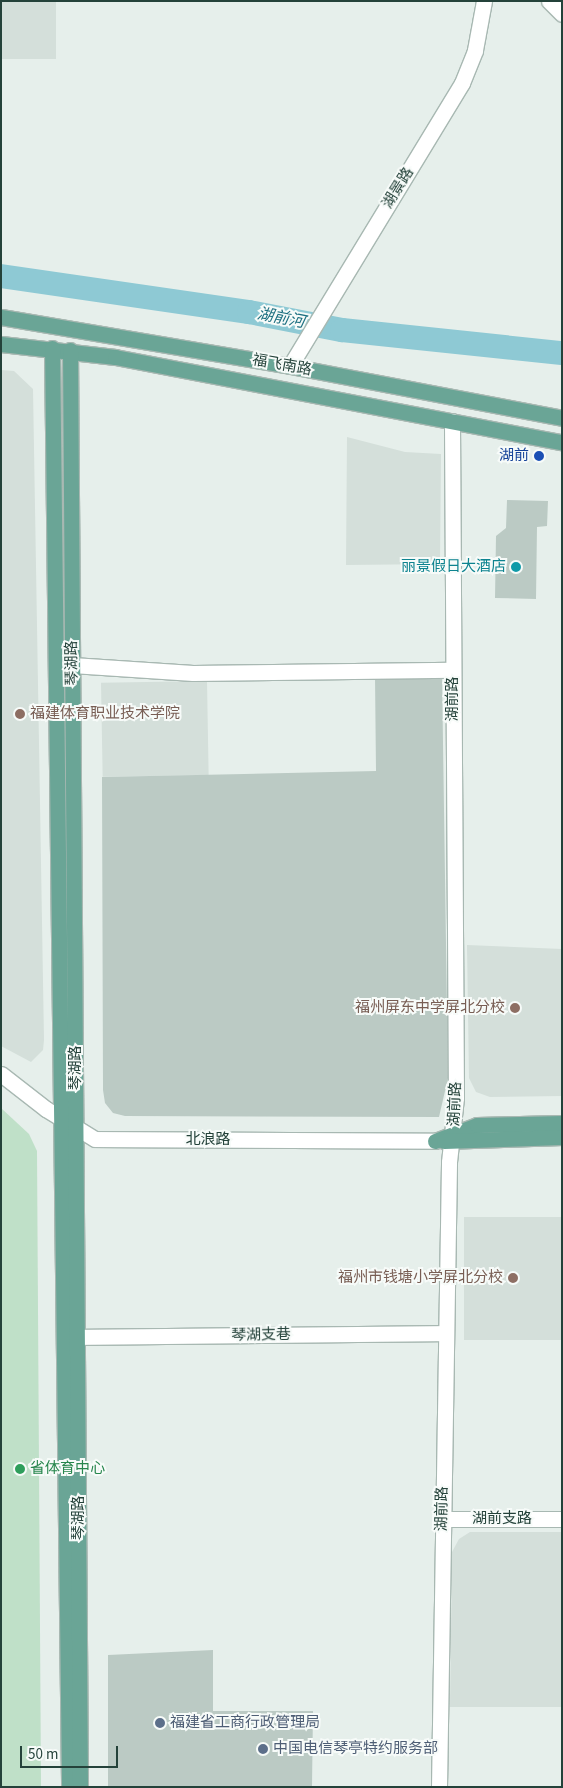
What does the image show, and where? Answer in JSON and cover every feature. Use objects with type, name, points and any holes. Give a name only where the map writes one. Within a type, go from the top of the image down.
[{"type":"main road","name":"福飞南路","points":[[1,317],[290,366],[562,418]]},
{"type":"main road","name":"福飞南路","points":[[1,344],[70,350],[562,442]]},
{"type":"main road","points":[[52,348],[63,1121],[69,1787]]},
{"type":"main road","name":"琴湖路","points":[[70,350],[80,1787]]},
{"type":"main road","name":"北浪路","points":[[435,1141],[454,1136],[477,1125],[562,1123]]},
{"type":"main road","name":"北浪路","points":[[454,1136],[562,1138]]},
{"type":"street","name":"湖景路","points":[[290,366],[462,83],[475,50],[484,1]]},
{"type":"street","points":[[549,1],[562,14]]},
{"type":"street","name":"湖前路","points":[[439,1787],[449,1162],[454,1136],[452,421]]},
{"type":"street","points":[[72,665],[193,673],[453,670]]},
{"type":"street","name":"北浪路","points":[[1,1074],[63,1121],[95,1139],[435,1141]]},
{"type":"street","name":"琴湖支巷","points":[[77,1337],[446,1333]]},
{"type":"street","name":"湖前支路","points":[[442,1519],[562,1519]]},
{"type":"shaded area","points":[[1,1],[56,1],[56,59],[1,59]]},
{"type":"shaded area","name":"福建体育职业技术学院","points":[[1,370],[14,371],[33,389],[44,1040],[43,1050],[31,1062],[1,1046]]},
{"type":"shaded area","points":[[347,437],[405,452],[441,454],[440,564],[346,565]]},
{"type":"shaded area","points":[[207,681],[209,775],[103,777],[101,683]]},
{"type":"shaded area","name":"福州屏东中学屏北分校","points":[[467,945],[562,949],[562,1096],[490,1097],[476,1092],[469,1078]]},
{"type":"shaded area","name":"福州市钱塘小学屏北分校","points":[[464,1217],[562,1217],[562,1340],[464,1340]]},
{"type":"shaded area","points":[[470,1532],[562,1532],[562,1707],[450,1707],[452,1552],[459,1539]]},
{"type":"green space","name":"省体育中心","points":[[1,1108],[29,1134],[37,1151],[41,1787],[1,1787]]},
{"type":"building","name":"丽景假日大酒店","points":[[507,500],[548,501],[547,526],[537,527],[536,599],[495,598],[496,536],[506,528]]},
{"type":"building","points":[[442,675],[448,1078],[439,1117],[125,1116],[113,1113],[105,1103],[103,1090],[102,777],[376,771],[375,677]]},
{"type":"building","name":"福建省工商行政管理局","points":[[213,1650],[213,1711],[313,1711],[312,1787],[108,1787],[108,1655]]},
{"type":"waterway","name":"湖前河","points":[[1,276],[249,312],[342,330],[562,353]]},
{"type":"place","name":"湖前","points":[[539,456]]},
{"type":"place","name":"丽景假日大酒店","points":[[516,567]]},
{"type":"place","name":"福建体育职业技术学院","points":[[20,714]]},
{"type":"place","name":"福州屏东中学屏北分校","points":[[515,1008]]},
{"type":"place","name":"福州市钱塘小学屏北分校","points":[[513,1278]]},
{"type":"place","name":"省体育中心","points":[[20,1469]]},
{"type":"place","name":"福建省工商行政管理局","points":[[160,1723]]},
{"type":"place","name":"中国电信琴亭特约服务部","points":[[263,1749]]}]
